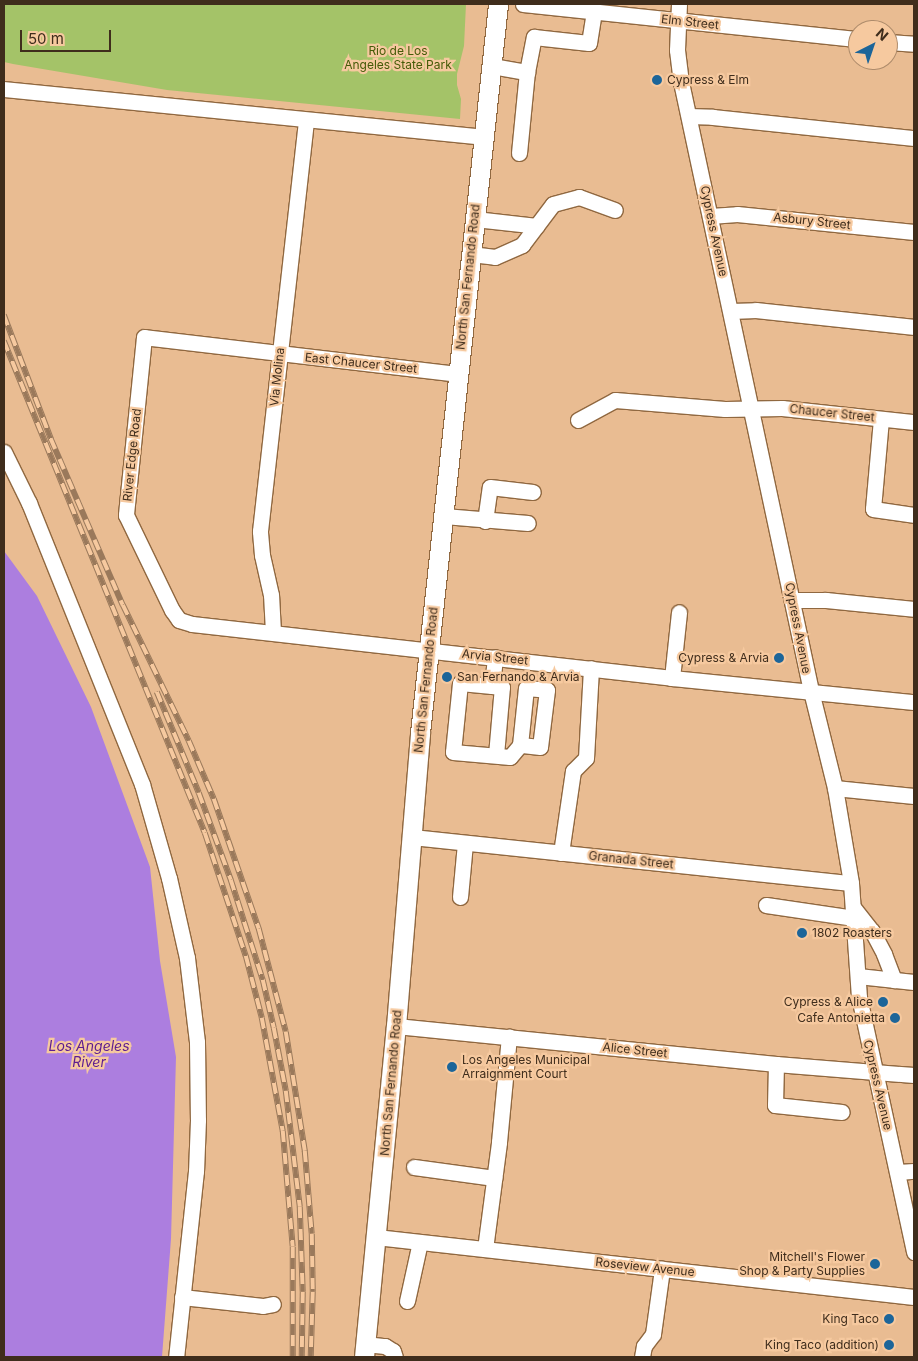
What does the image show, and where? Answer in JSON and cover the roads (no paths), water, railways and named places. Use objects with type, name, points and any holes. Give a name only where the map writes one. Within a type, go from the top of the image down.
[{"type":"main road","name":"North San Fernando Road","points":[[365,1351],[429,649],[498,4]]},
{"type":"street","name":"Elm Street","points":[[523,4],[594,13],[848,38]]},
{"type":"street","name":"Cypress Avenue","points":[[678,4],[677,50],[689,116],[811,691],[835,788],[851,883],[859,997],[914,1252]]},
{"type":"street","points":[[519,153],[527,72],[534,37],[589,43],[594,13]]},
{"type":"street","points":[[898,43],[914,44]]},
{"type":"street","points":[[492,66],[527,72]]},
{"type":"street","points":[[4,89],[483,138]]},
{"type":"street","points":[[689,116],[914,138]]},
{"type":"street","name":"Via Molina","points":[[273,632],[271,595],[262,555],[260,531],[306,121]]},
{"type":"street","points":[[471,254],[495,256],[522,245],[553,204],[579,197],[615,210]]},
{"type":"street","name":"Asbury Street","points":[[710,216],[736,214],[914,232]]},
{"type":"street","points":[[475,219],[536,226]]},
{"type":"street","points":[[731,312],[756,310],[914,327]]},
{"type":"street","name":"East Chaucer Street","points":[[144,337],[458,374]]},
{"type":"street","name":"River Edge Road","points":[[144,337],[126,515],[172,610],[179,620]]},
{"type":"street","name":"Chaucer Street","points":[[578,420],[615,400],[750,409],[782,408],[914,422]]},
{"type":"street","points":[[881,418],[873,509],[914,515]]},
{"type":"street","points":[[4,452],[9,471],[29,503],[142,784],[169,878],[187,958],[197,1042],[198,1120],[196,1172],[176,1357]]},
{"type":"street","points":[[485,520],[490,487],[533,492]]},
{"type":"street","points":[[444,516],[528,523]]},
{"type":"street","points":[[793,600],[826,600],[914,609]]},
{"type":"street","points":[[672,678],[679,612]]},
{"type":"street","name":"Arvia Street","points":[[179,620],[192,624],[536,661],[672,678],[914,702]]},
{"type":"street","points":[[486,685],[495,657]]},
{"type":"street","points":[[532,689],[536,661]]},
{"type":"street","points":[[561,853],[574,771],[586,758],[592,668]]},
{"type":"street","points":[[496,756],[502,687],[460,683],[453,752],[496,756],[510,757],[520,745],[526,688],[547,690],[540,747],[520,745]]},
{"type":"street","points":[[835,788],[914,796]]},
{"type":"street","name":"Granada Street","points":[[412,837],[851,883]]},
{"type":"street","points":[[460,897],[465,843]]},
{"type":"street","points":[[766,905],[853,913],[872,931],[884,954],[894,980]]},
{"type":"street","points":[[858,976],[914,982]]},
{"type":"street","name":"Alice Street","points":[[396,1026],[914,1076]]},
{"type":"street","points":[[485,1249],[509,1036]]},
{"type":"street","points":[[776,1064],[775,1105],[842,1112]]},
{"type":"street","points":[[414,1167],[494,1178]]},
{"type":"street","points":[[898,1172],[914,1171]]},
{"type":"street","name":"Roseview Avenue","points":[[376,1237],[914,1297]]},
{"type":"street","points":[[408,1301],[420,1242]]},
{"type":"street","points":[[642,1357],[644,1346],[653,1334],[662,1269]]},
{"type":"street","points":[[182,1297],[263,1306],[273,1304]]},
{"type":"street","points":[[365,1351],[385,1346],[393,1351],[396,1357]]},
{"type":"water","name":"Los Angeles River","points":[[4,551],[37,596],[91,707],[150,867],[160,961],[176,1057],[171,1239],[162,1357],[4,1357]]},
{"type":"railway","points":[[4,315],[51,439],[123,605],[189,741],[214,799],[259,929],[286,1032],[305,1151],[312,1234],[311,1357]]},
{"type":"railway","points":[[4,341],[205,833],[246,956],[262,1018],[283,1131],[293,1247],[293,1357]]},
{"type":"railway","points":[[157,692],[199,793],[231,880],[263,980],[274,1028],[286,1091],[300,1207],[303,1292],[302,1357]]},
{"type":"place","name":"Cypress & Elm","points":[[657,80]]},
{"type":"place","name":"Cypress & Arvia","points":[[779,658]]},
{"type":"place","name":"San Fernando & Arvia","points":[[447,677]]},
{"type":"place","name":"1802 Roasters","points":[[802,933]]},
{"type":"place","name":"Cypress & Alice","points":[[883,1002]]},
{"type":"place","name":"Cafe Antonietta","points":[[895,1018]]},
{"type":"place","name":"Los Angeles Municipal Arraignment Court","points":[[452,1067]]},
{"type":"place","name":"Mitchell's Flower Shop & Party Supplies","points":[[875,1264]]},
{"type":"place","name":"King Taco","points":[[889,1319]]},
{"type":"place","name":"King Taco (addition)","points":[[889,1345]]},
{"type":"park label","name":"Rio de Los Angeles State Park","points":[[398,58]]}]
